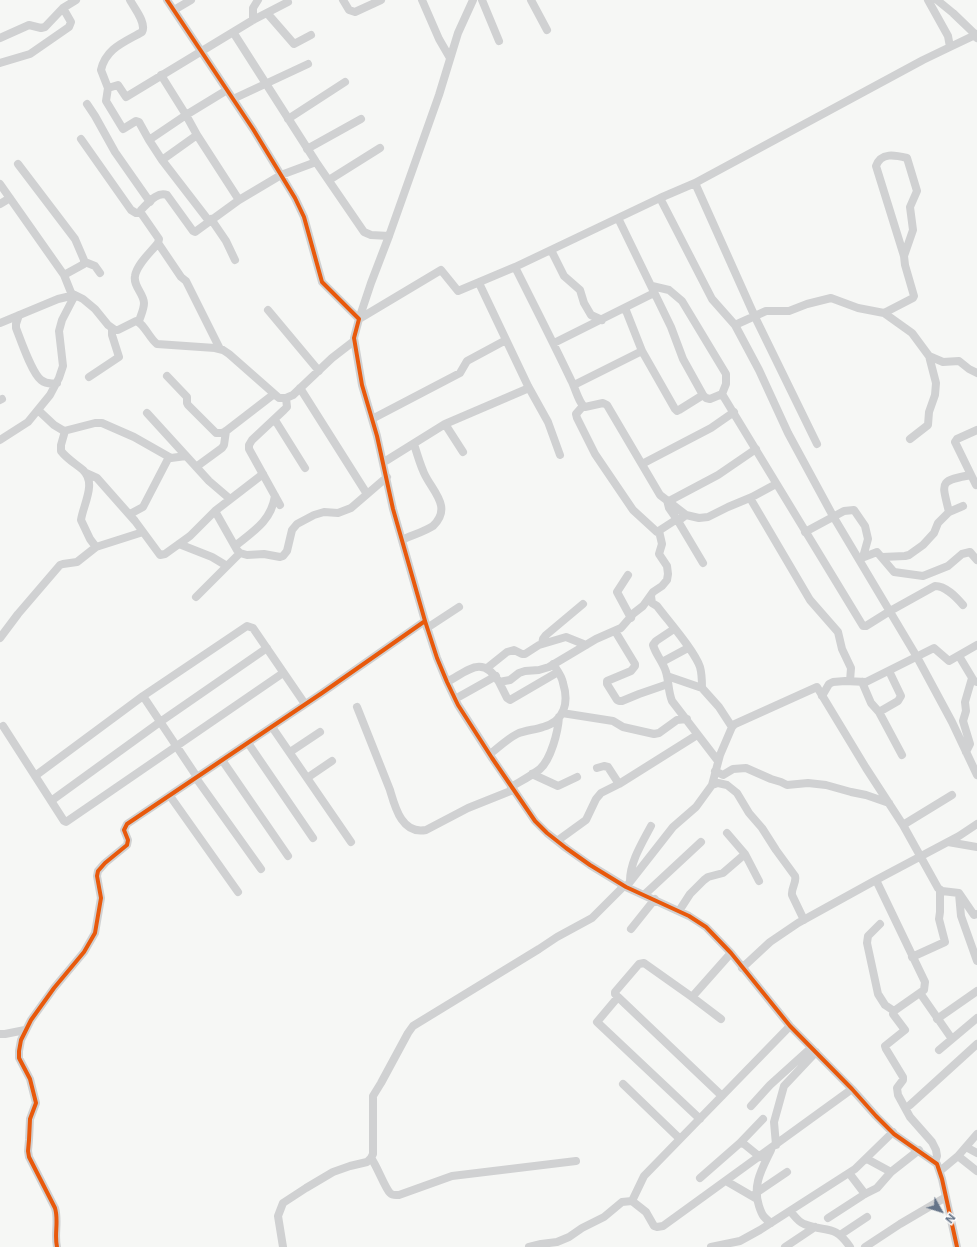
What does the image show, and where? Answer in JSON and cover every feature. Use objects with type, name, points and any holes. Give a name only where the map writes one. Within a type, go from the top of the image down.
[{"type":"street","points":[[0,38],[29,25],[41,28],[45,27],[63,8],[76,0]]},
{"type":"street","points":[[130,0],[144,25],[144,29],[142,32],[107,54],[101,70],[108,88],[106,101],[122,128],[125,129],[138,121],[162,160],[226,241],[235,260]]},
{"type":"street","points":[[167,0],[233,99],[295,198],[304,218],[322,282],[359,319]]},
{"type":"street","points":[[174,10],[191,0]]},
{"type":"street","points":[[253,20],[253,8],[258,0]]},
{"type":"street","points":[[343,0],[349,10],[355,12],[382,0]]},
{"type":"street","points":[[422,0],[439,40],[450,58]]},
{"type":"street","points":[[473,0],[458,34],[439,95],[371,283],[354,338],[362,385],[384,462],[402,540],[437,658],[456,699],[512,788],[535,821],[557,841],[590,865],[644,895],[689,916],[706,928],[722,942],[790,1026],[852,1089],[876,1116],[893,1132],[937,1164],[940,1171],[957,1247]]},
{"type":"street","points":[[482,0],[499,41]]},
{"type":"street","points":[[531,0],[547,30]]},
{"type":"street","points":[[928,0],[948,36],[950,47]]},
{"type":"street","points":[[359,319],[441,270],[458,292],[515,267],[660,198],[695,183],[923,60],[976,35],[937,0]]},
{"type":"street","points":[[108,88],[118,85],[126,97],[253,20],[288,2]]},
{"type":"street","points":[[0,63],[30,54],[69,27],[71,22],[63,8]]},
{"type":"street","points":[[267,12],[294,44],[311,35]]},
{"type":"street","points":[[233,32],[316,162],[364,232],[371,235],[389,236]]},
{"type":"street","points":[[233,99],[308,64]]},
{"type":"street","points":[[161,75],[197,135],[239,200]]},
{"type":"street","points":[[288,119],[344,82]]},
{"type":"street","points":[[149,140],[227,90]]},
{"type":"street","points":[[87,104],[116,152],[150,202]]},
{"type":"street","points":[[308,149],[361,119]]},
{"type":"street","points":[[162,160],[197,135]]},
{"type":"street","points":[[81,139],[131,210],[136,213],[141,213],[158,236],[158,243],[142,262],[135,276],[144,299],[139,321],[152,340],[157,344],[220,349],[229,354],[279,398],[286,398],[293,395],[354,341]]},
{"type":"street","points":[[329,180],[380,148]]},
{"type":"street","points":[[884,313],[913,298],[914,296],[905,265],[904,256],[876,166],[882,157],[888,154],[907,158],[917,191],[910,206],[913,230],[904,256]]},
{"type":"street","points":[[141,213],[141,210],[162,193],[167,194],[193,232],[197,231],[239,200],[281,175],[316,162]]},
{"type":"street","points":[[18,164],[75,239],[85,262],[95,266],[100,273]]},
{"type":"street","points":[[695,183],[755,317],[817,444]]},
{"type":"street","points":[[0,184],[64,275],[74,295],[95,309],[112,329],[118,330],[139,321]]},
{"type":"street","points":[[0,204],[10,198]]},
{"type":"street","points":[[660,198],[712,299],[736,325],[759,370],[788,433],[833,516],[861,558],[917,657],[952,722],[977,775]]},
{"type":"street","points":[[554,343],[625,308],[653,289],[669,290],[684,303],[726,374],[726,384],[722,394],[709,399],[703,395],[682,355],[672,329],[653,289],[618,218]]},
{"type":"street","points":[[158,243],[181,277],[186,281],[220,349]]},
{"type":"street","points":[[551,250],[564,276],[580,290],[584,303],[591,315],[602,320]]},
{"type":"street","points":[[64,275],[85,262]]},
{"type":"street","points":[[515,267],[554,343],[583,406]]},
{"type":"street","points":[[479,283],[529,388],[548,422],[560,455]]},
{"type":"street","points":[[0,323],[58,299],[74,295]]},
{"type":"street","points":[[0,440],[28,422],[50,395],[57,383],[63,366],[59,330],[74,295]]},
{"type":"street","points":[[736,325],[766,311],[789,311],[807,304],[831,298],[858,308],[884,313],[912,333],[930,356],[936,383],[935,395],[929,412],[929,424],[910,439]]},
{"type":"street","points":[[625,308],[642,351],[676,411],[703,395]]},
{"type":"street","points":[[268,310],[319,371]]},
{"type":"street","points":[[19,315],[16,328],[36,374],[45,383],[57,383]]},
{"type":"street","points":[[90,377],[119,357],[112,335],[112,329]]},
{"type":"street","points":[[372,419],[460,373],[467,361],[506,340]]},
{"type":"street","points":[[574,385],[642,351]]},
{"type":"street","points":[[930,356],[943,362],[959,361],[977,373]]},
{"type":"street","points":[[167,376],[187,397],[188,405],[216,433],[226,431],[274,394]]},
{"type":"street","points":[[300,388],[367,494]]},
{"type":"street","points":[[384,462],[445,424],[529,388]]},
{"type":"street","points":[[722,394],[863,626],[866,626],[936,586],[953,594],[963,605]]},
{"type":"street","points":[[280,505],[249,449],[249,445],[252,440],[281,414],[286,407],[286,398]]},
{"type":"street","points":[[659,531],[656,531],[634,512],[595,454],[576,416],[583,406],[603,403],[607,404],[660,495],[686,515],[699,518],[708,517],[750,498],[776,484]]},
{"type":"street","points":[[38,410],[54,425],[65,431],[95,423],[102,423],[134,437],[169,457],[174,458],[186,456]]},
{"type":"street","points":[[642,464],[711,428],[734,412]]},
{"type":"street","points":[[147,413],[209,481],[230,499]]},
{"type":"street","points":[[274,420],[305,468]]},
{"type":"street","points":[[445,424],[464,452]]},
{"type":"street","points":[[976,485],[955,442],[977,430]]},
{"type":"street","points":[[65,431],[61,451],[86,473],[97,478],[130,514],[160,555],[165,554],[190,536],[215,510],[263,474]]},
{"type":"street","points":[[196,467],[222,448],[224,445],[226,431]]},
{"type":"street","points":[[402,540],[432,526],[438,519],[441,512],[442,503],[424,474],[414,444]]},
{"type":"street","points":[[668,501],[718,475],[756,449]]},
{"type":"street","points":[[130,514],[143,507],[169,457]]},
{"type":"street","points":[[86,473],[88,482],[88,496],[80,520],[96,547]]},
{"type":"street","points":[[949,512],[944,489],[945,484],[952,478],[971,475]]},
{"type":"street","points":[[215,510],[240,553],[247,555],[264,554],[280,557],[287,551],[292,530],[297,524],[314,515],[324,512],[344,512],[387,477]]},
{"type":"street","points":[[235,546],[255,531],[267,518],[273,507],[275,496]]},
{"type":"street","points":[[750,498],[810,600],[838,632],[841,648],[851,668],[850,681]]},
{"type":"street","points":[[668,501],[669,508],[704,563]]},
{"type":"street","points":[[882,557],[906,556],[922,546],[934,533],[938,523],[949,512],[962,506]]},
{"type":"street","points":[[805,532],[833,516],[846,510],[852,510],[865,526],[868,539],[861,558]]},
{"type":"street","points":[[659,531],[686,515]]},
{"type":"street","points":[[456,699],[498,679],[510,680],[519,673],[539,670],[553,664],[604,634],[621,628],[653,592],[662,586],[667,580],[667,566],[659,554],[662,544],[659,531]]},
{"type":"street","points":[[1,636],[60,565],[79,562],[96,547],[143,532]]},
{"type":"street","points":[[179,544],[212,557],[227,566]]},
{"type":"street","points":[[861,558],[875,552],[882,557],[894,572],[920,576],[950,566],[963,553],[970,552],[977,560]]},
{"type":"street","points":[[196,597],[240,553]]},
{"type":"street","points":[[628,575],[617,592],[631,618]]},
{"type":"street","points":[[651,596],[652,603],[657,606],[688,648],[699,666],[702,677],[702,688]]},
{"type":"street","points":[[542,644],[546,635],[583,604]]},
{"type":"street","points":[[57,1247],[55,1230],[57,1214],[29,1157],[30,1119],[36,1103],[30,1079],[19,1058],[18,1051],[25,1030],[54,988],[84,952],[95,933],[101,898],[97,876],[98,871],[105,863],[127,845],[128,840],[124,830],[127,824],[426,624],[459,606]]},
{"type":"street","points":[[35,776],[143,696],[247,626],[253,628],[305,704]]},
{"type":"street","points":[[674,629],[654,643],[654,650],[662,662],[668,680],[669,693],[672,701],[718,761]]},
{"type":"street","points":[[614,631],[635,666],[631,671],[607,681],[606,684],[617,700],[622,701],[668,680],[702,688],[720,708],[732,727]]},
{"type":"street","points":[[487,668],[507,652],[514,650],[522,654],[526,654],[542,644],[566,637],[586,644]]},
{"type":"street","points":[[822,696],[829,684],[832,682],[866,682],[934,648],[949,660],[977,645]]},
{"type":"street","points":[[51,801],[160,722],[267,648]]},
{"type":"street","points":[[662,662],[688,648]]},
{"type":"street","points":[[959,656],[975,680],[965,702],[966,711],[963,721],[970,744],[966,752]]},
{"type":"street","points":[[357,707],[388,782],[400,818],[415,830],[426,830],[468,808],[512,788],[541,768],[546,761],[566,704],[563,682],[553,664]]},
{"type":"street","points":[[447,682],[476,667],[483,666],[492,672],[498,679],[507,698],[510,700],[558,672]]},
{"type":"street","points":[[879,712],[898,700],[901,696],[889,671]]},
{"type":"street","points":[[2,726],[64,821],[68,821],[283,673]]},
{"type":"street","points":[[862,682],[871,703],[879,712],[902,754]]},
{"type":"street","points":[[283,1247],[278,1216],[284,1203],[333,1172],[367,1162],[371,1158],[373,1154],[373,1096],[413,1026],[557,937],[592,918],[627,885],[673,827],[696,807],[712,785],[718,761],[732,727],[742,720],[790,701],[817,687],[903,825],[940,890],[939,919],[945,942],[912,957]]},
{"type":"street","points":[[143,696],[196,778],[261,869]]},
{"type":"street","points":[[561,715],[613,721],[623,727],[654,734],[659,733],[677,720],[687,720]]},
{"type":"street","points":[[490,754],[516,734],[545,727],[555,722],[561,715]]},
{"type":"street","points":[[272,727],[351,842]]},
{"type":"street","points":[[290,752],[320,732]]},
{"type":"street","points":[[557,841],[586,820],[601,792],[619,784],[697,734]]},
{"type":"street","points":[[248,742],[313,838]]},
{"type":"street","points":[[222,760],[288,856]]},
{"type":"street","points":[[307,778],[332,761]]},
{"type":"street","points":[[597,768],[604,766],[608,767],[619,784]]},
{"type":"street","points":[[723,775],[734,769],[746,768],[771,780],[787,785],[826,785],[866,795],[889,803]]},
{"type":"street","points":[[715,771],[723,775],[727,785]]},
{"type":"street","points":[[532,774],[558,786],[577,777]]},
{"type":"street","points":[[712,785],[718,783],[727,785],[737,793],[749,813],[762,828],[776,850],[796,876],[796,881],[791,891],[804,920]]},
{"type":"street","points":[[903,825],[952,795]]},
{"type":"street","points":[[170,796],[238,892]]},
{"type":"street","points":[[742,968],[770,942],[804,920],[948,842],[977,824]]},
{"type":"street","points":[[627,885],[630,872],[651,826]]},
{"type":"street","points":[[727,833],[745,854],[759,881]]},
{"type":"street","points":[[644,895],[701,842]]},
{"type":"street","points":[[948,842],[977,847]]},
{"type":"street","points":[[678,911],[690,894],[706,878],[724,873],[745,854]]},
{"type":"street","points":[[876,880],[925,982],[924,990],[894,1011]]},
{"type":"street","points":[[940,890],[959,893],[976,916]]},
{"type":"street","points":[[959,893],[961,916],[977,961]]},
{"type":"street","points":[[631,929],[655,899]]},
{"type":"street","points":[[880,924],[868,936],[867,944],[878,994],[885,1005],[894,1011],[894,1014],[905,1030],[885,1046],[903,1077],[897,1091],[910,1116],[932,1142],[937,1156],[935,1162]]},
{"type":"street","points":[[692,997],[731,953]]},
{"type":"street","points":[[721,1019],[642,963],[615,992],[618,997],[722,1096]]},
{"type":"street","points":[[937,1019],[977,991]]},
{"type":"street","points":[[920,993],[952,1039]]},
{"type":"street","points":[[618,997],[597,1022],[700,1119]]},
{"type":"street","points":[[939,1050],[977,1018]]},
{"type":"street","points":[[632,1201],[644,1176],[790,1026]]},
{"type":"street","points":[[0,1034],[25,1030]]},
{"type":"street","points":[[910,1105],[977,1044]]},
{"type":"street","points":[[752,1106],[770,1085],[813,1050]]},
{"type":"street","points":[[760,1230],[763,1217],[756,1196],[757,1182],[760,1171],[774,1146],[776,1137],[774,1122],[784,1086],[813,1050]]},
{"type":"street","points":[[623,1084],[680,1139]]},
{"type":"street","points":[[529,1247],[557,1242],[569,1237],[582,1228],[604,1217],[622,1202],[632,1201],[646,1212],[654,1226],[660,1228],[726,1182],[852,1089]]},
{"type":"street","points":[[700,1178],[740,1143],[764,1119]]},
{"type":"street","points":[[774,1131],[788,1136]]},
{"type":"street","points":[[711,1247],[740,1240],[760,1230],[849,1173],[867,1159],[893,1132]]},
{"type":"street","points":[[940,1171],[958,1156],[977,1134]]},
{"type":"street","points":[[740,1143],[744,1144],[760,1156]]},
{"type":"street","points":[[966,1147],[977,1153]]},
{"type":"street","points":[[828,1218],[877,1188],[891,1172],[919,1150]]},
{"type":"street","points":[[958,1156],[977,1171]]},
{"type":"street","points":[[371,1158],[388,1191],[394,1195],[399,1195],[452,1176],[576,1161]]},
{"type":"street","points":[[867,1159],[891,1172]]},
{"type":"street","points":[[756,1196],[787,1172]]},
{"type":"street","points":[[849,1173],[865,1194]]},
{"type":"street","points":[[726,1182],[756,1196]]},
{"type":"street","points":[[865,1247],[946,1197]]},
{"type":"street","points":[[790,1211],[802,1224],[829,1230],[840,1235],[850,1247]]},
{"type":"street","points":[[763,1217],[771,1223]]},
{"type":"street","points":[[840,1235],[867,1217]]},
{"type":"street","points":[[785,1247],[814,1227]]},
{"type":"cycle path","points":[[167,0],[253,129],[295,198],[304,217],[322,282],[359,319],[354,338],[362,385],[377,436],[393,509],[437,658],[458,705],[535,821],[547,833],[590,865],[626,887],[689,916],[706,927],[731,953],[790,1026],[852,1089],[876,1116],[894,1134],[937,1164],[942,1179],[957,1247]]},
{"type":"cycle path","points":[[57,1247],[57,1218],[55,1208],[29,1157],[30,1119],[36,1103],[30,1079],[19,1058],[19,1051],[21,1040],[31,1020],[54,988],[84,952],[95,933],[101,898],[97,876],[98,871],[105,863],[127,845],[128,840],[124,830],[127,824],[322,693],[425,621]]}]
